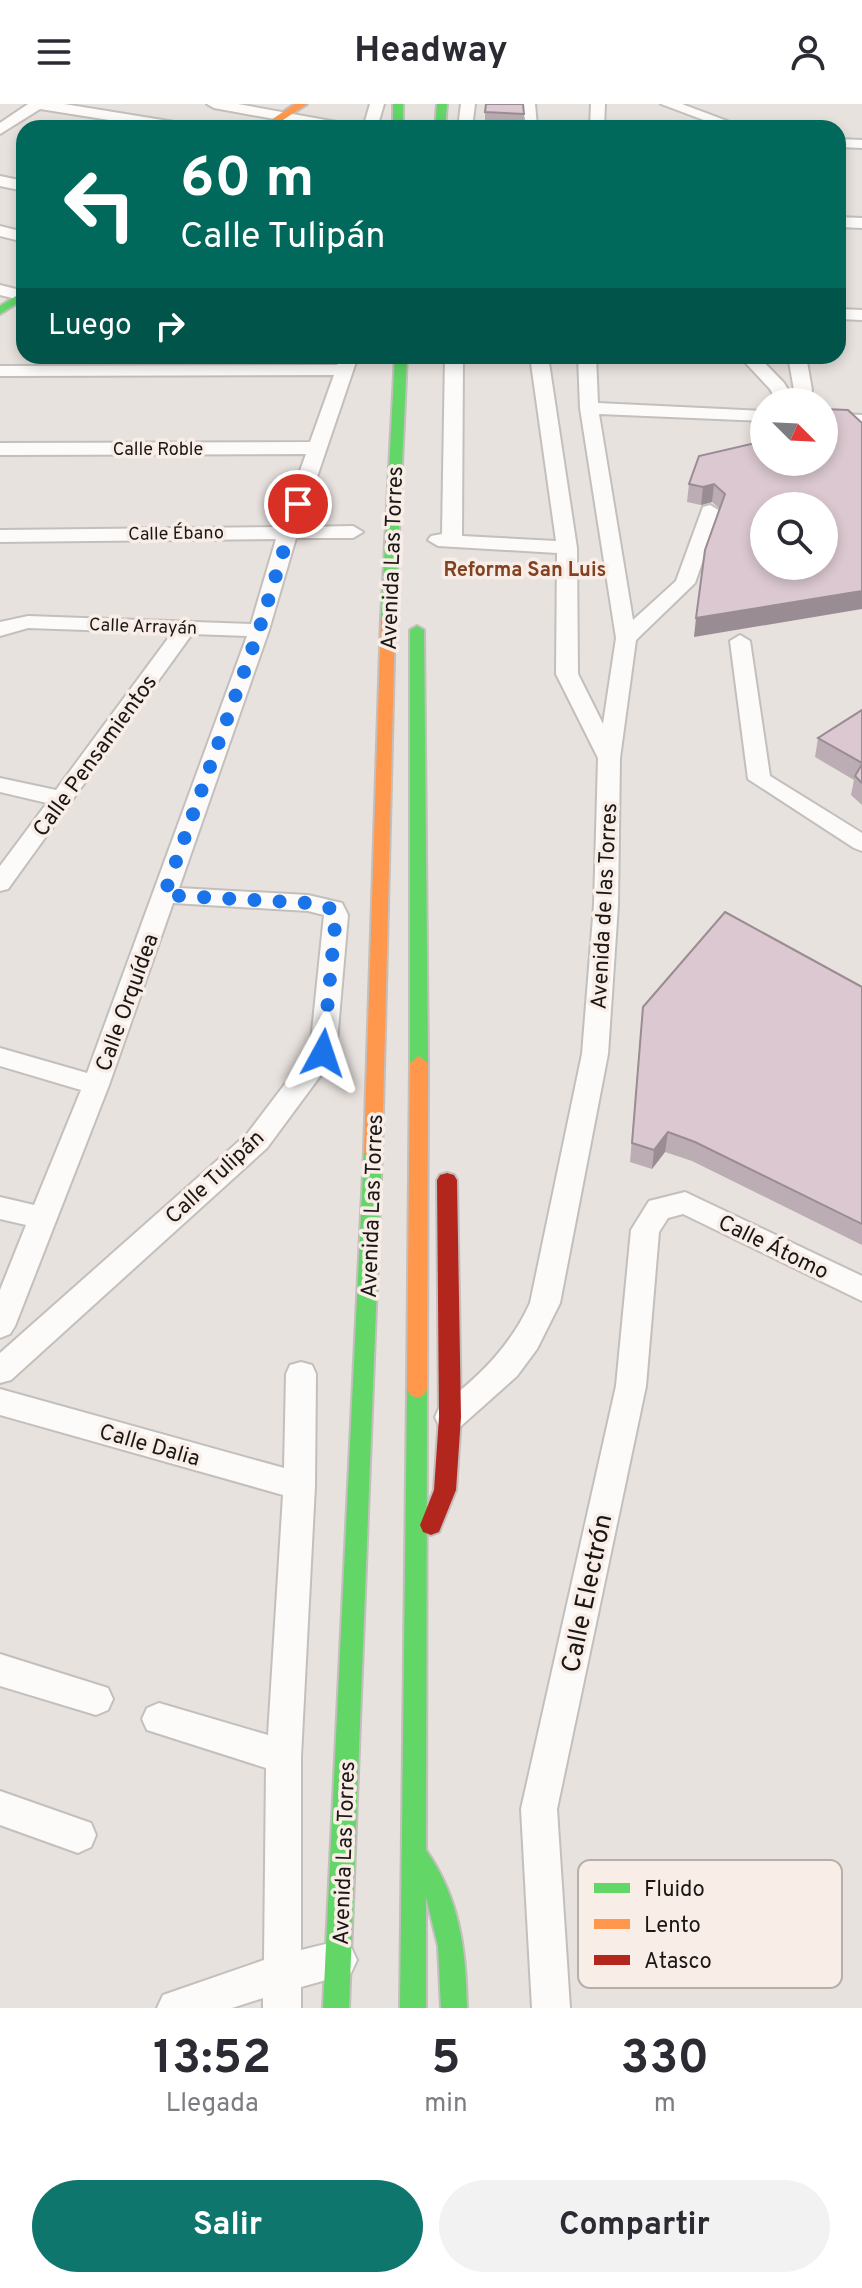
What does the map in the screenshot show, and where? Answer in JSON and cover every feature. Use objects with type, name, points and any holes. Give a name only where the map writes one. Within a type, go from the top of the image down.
[{"type":"main road","points":[[275,120],[302,104]]},
{"type":"main road","name":"Avenida Las Torres","points":[[336,2008],[379,1008],[390,533],[401,364]]},
{"type":"main road","name":"Avenida Las Torres","points":[[413,2008],[419,1075],[417,618]]},
{"type":"main road","points":[[419,1075],[440,1110]]},
{"type":"main road","points":[[415,1568],[445,1490],[450,1417],[447,1169]]},
{"type":"main road","points":[[414,1853],[433,1876],[453,1933],[454,2008]]},
{"type":"street","points":[[214,104],[303,120]]},
{"type":"street","points":[[668,104],[715,120]]},
{"type":"street","points":[[700,104],[740,120]]},
{"type":"street","points":[[0,131],[29,106],[130,120]]},
{"type":"street","points":[[0,371],[304,364]]},
{"type":"street","name":"Calle Orquídea","points":[[0,1326],[96,1085],[259,630],[288,532],[348,364]]},
{"type":"street","points":[[454,364],[445,541],[567,548]]},
{"type":"street","points":[[540,364],[567,548],[567,674],[609,758]]},
{"type":"street","name":"Avenida de las Torres","points":[[450,1417],[503,1375],[530,1338],[545,1303],[595,1054],[606,905],[609,758],[626,638],[589,408],[587,364]]},
{"type":"street","points":[[756,364],[779,388]]},
{"type":"street","points":[[798,364],[803,388]]},
{"type":"street","points":[[589,408],[750,415]]},
{"type":"street","points":[[838,419],[862,420]]},
{"type":"street","name":"Calle Roble","points":[[0,449],[316,448]]},
{"type":"street","points":[[626,638],[685,583],[710,511]]},
{"type":"street","name":"Calle Ébano","points":[[0,536],[353,532]]},
{"type":"street","name":"Calle Arrayán","points":[[0,630],[28,622],[259,630]]},
{"type":"street","name":"Calle Pensamientos","points":[[0,883],[187,627]]},
{"type":"street","points":[[740,641],[759,779],[862,843]]},
{"type":"street","points":[[0,785],[62,799]]},
{"type":"street","name":"Calle Tulipán","points":[[0,1371],[257,1141],[323,1053],[336,915],[333,909],[308,903],[164,895]]},
{"type":"street","points":[[0,1057],[96,1085]]},
{"type":"street","name":"Calle Átomo","points":[[685,1203],[862,1289]]},
{"type":"street","name":"Calle Electrón","points":[[551,2008],[539,1809],[631,1386],[645,1230],[659,1209],[685,1203]]},
{"type":"street","points":[[0,1208],[42,1218]]},
{"type":"street","points":[[283,1990],[284,1757],[299,1486],[301,1374]]},
{"type":"street","name":"Calle Dalia","points":[[0,1402],[299,1486]]},
{"type":"street","points":[[0,1670],[96,1699]]},
{"type":"street","points":[[159,1719],[284,1757]]},
{"type":"street","points":[[0,1808],[78,1835]]},
{"type":"street","points":[[176,2008],[283,1990],[338,1960]]},
{"type":"building","points":[[486,104],[523,104],[524,114],[485,112]]},
{"type":"building","points":[[838,410],[848,410],[862,423],[862,591],[696,618],[705,550],[725,494],[714,484],[703,487],[689,484],[699,456],[750,444],[750,476],[838,476]]},
{"type":"building","points":[[862,710],[862,763],[818,738]]},
{"type":"building","points":[[862,764],[862,783],[855,776]]},
{"type":"building","points":[[725,912],[862,987],[862,1224],[695,1142],[668,1132],[654,1150],[632,1143],[643,1007]]},
{"type":"traffic: fast","points":[[398,104],[398,120]]},
{"type":"traffic: fast","points":[[441,120],[442,104]]},
{"type":"traffic: fast","points":[[0,311],[16,300]]},
{"type":"traffic: fast","points":[[388,619],[401,364]]},
{"type":"traffic: fast","points":[[417,630],[419,1063]]},
{"type":"traffic: fast","points":[[336,2008],[373,1152]]},
{"type":"traffic: fast","points":[[413,2008],[417,1389]]},
{"type":"traffic: fast","points":[[415,1855],[428,1873],[444,1910],[451,1946],[454,2008]]},
{"type":"traffic: slow","points":[[277,120],[302,104]]},
{"type":"traffic: slow","points":[[373,1152],[388,619]]},
{"type":"traffic: slow","points":[[417,1389],[419,1063]]},
{"type":"traffic: jam","points":[[431,1525],[445,1490],[450,1417],[447,1180]]},
{"type":"district","name":"Reforma San Luis","points":[[525,569]]},
{"type":"route","points":[[298,504],[259,630],[164,895],[308,903],[333,909],[336,915],[323,1053]]}]
